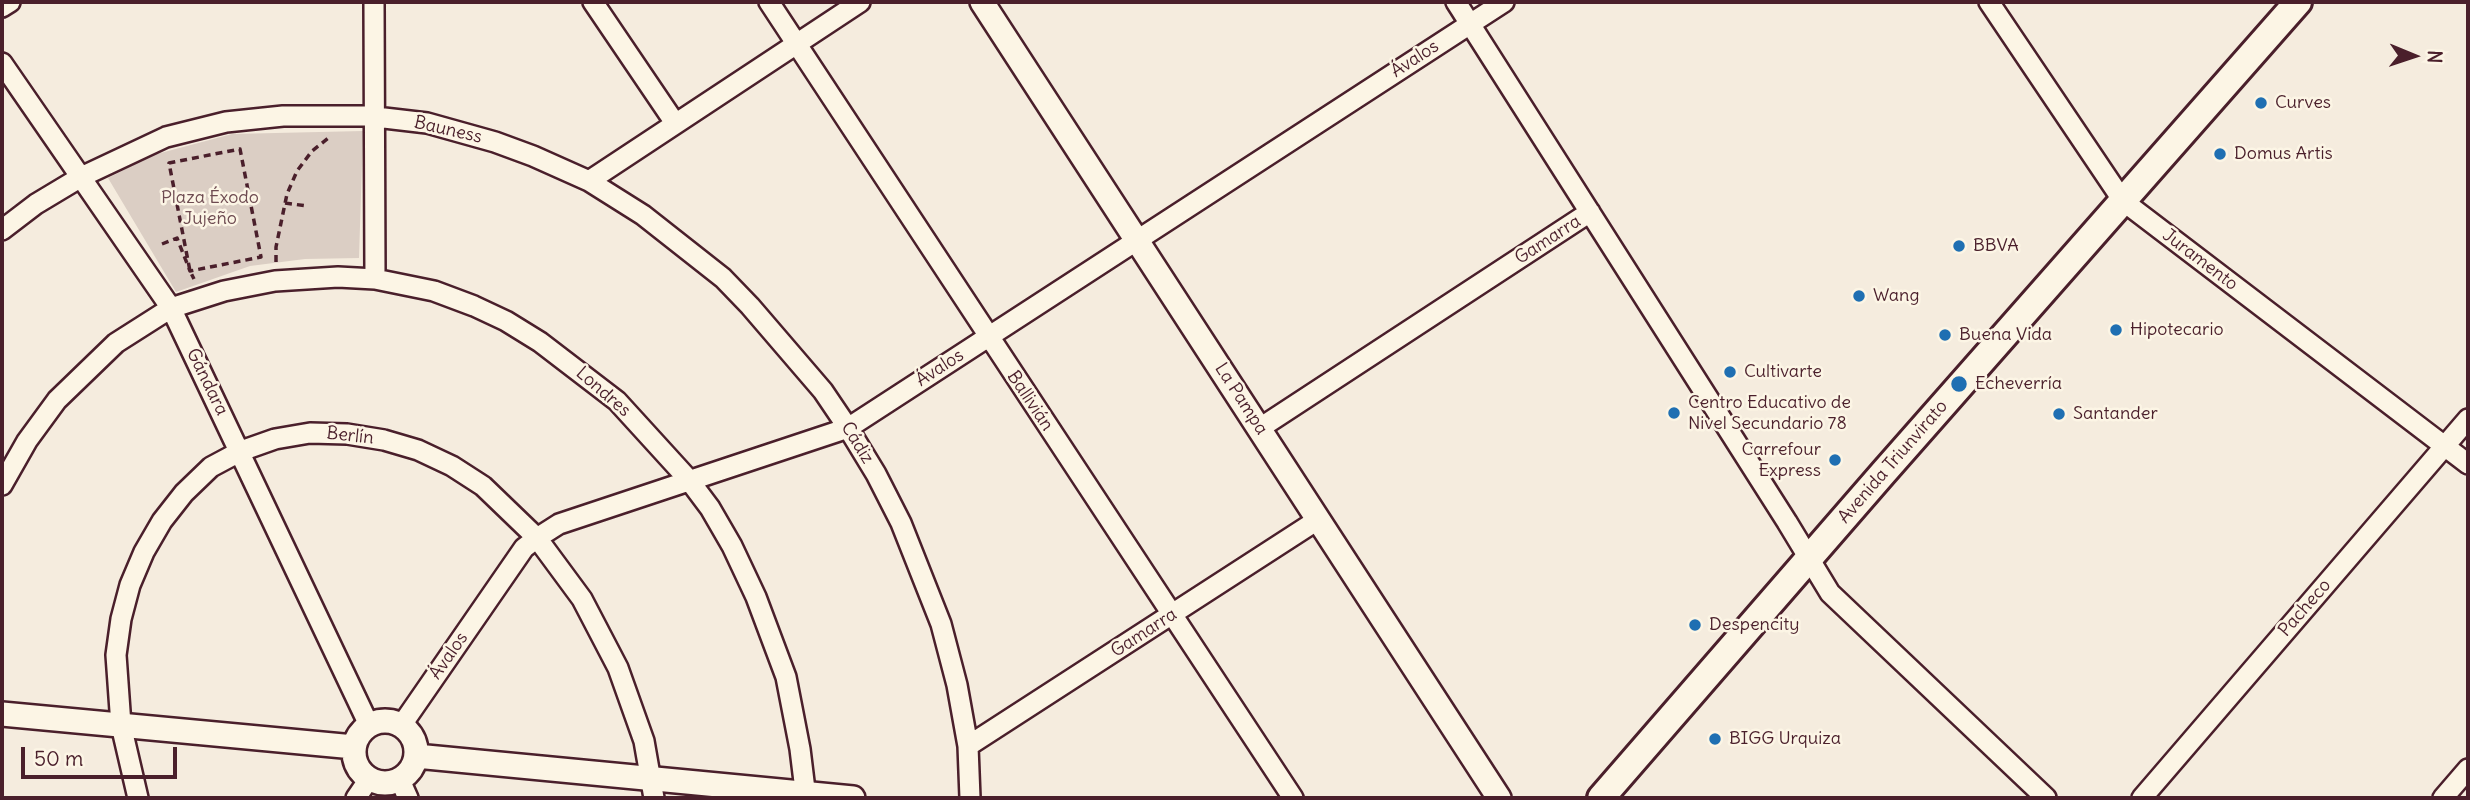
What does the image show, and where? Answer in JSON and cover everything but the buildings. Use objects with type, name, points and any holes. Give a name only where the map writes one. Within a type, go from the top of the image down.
[{"type":"main road","name":"Avenida Triunvirato","points":[[1601,798],[2298,2]]},
{"type":"street","points":[[2,7],[10,2]]},
{"type":"street","points":[[374,2],[375,279]]},
{"type":"street","points":[[593,2],[675,123]]},
{"type":"street","name":"Ballivián","points":[[769,2],[1293,798]]},
{"type":"street","points":[[589,181],[860,2]]},
{"type":"street","name":"La Pampa","points":[[982,2],[1499,798]]},
{"type":"street","points":[[1455,2],[1830,593],[2046,798]]},
{"type":"street","name":"Ávalos","points":[[401,726],[524,548],[537,538],[559,524],[848,428],[1504,2]]},
{"type":"street","name":"Juramento","points":[[1989,2],[2123,201],[2468,464]]},
{"type":"street","name":"Gándara","points":[[2,63],[171,308],[369,725]]},
{"type":"street","name":"Bauness","points":[[2,230],[36,204],[82,177],[166,137],[226,122],[283,116],[375,117],[427,123],[474,135],[533,156],[589,181]]},
{"type":"street","name":"Cádiz","points":[[589,181],[643,215],[723,278],[823,391],[848,428],[901,523],[942,624],[968,746],[970,798]]},
{"type":"street","name":"Gamarra","points":[[1260,428],[1590,212]]},
{"type":"street","name":"Londres","points":[[2,483],[27,441],[65,391],[116,343],[171,308],[223,291],[275,281],[318,278],[375,279],[433,291],[474,306],[506,321],[540,342],[617,401],[689,480],[710,508],[732,546],[774,642],[786,677],[806,796]]},
{"type":"street","name":"Pacheco","points":[[2142,798],[2468,419]]},
{"type":"street","name":"Berlín","points":[[138,798],[121,725],[116,655],[121,619],[130,585],[144,552],[162,521],[184,493],[211,467],[241,451],[275,439],[310,433],[347,434],[384,440],[418,450],[452,466],[482,486],[537,538],[582,599],[618,668],[636,716],[653,789]]},
{"type":"street","name":"Gamarra","points":[[968,746],[1320,519]]},
{"type":"street","points":[[2,714],[354,747]]},
{"type":"street","points":[[385,721],[401,726],[413,739],[416,756],[404,789],[384,784],[363,789],[354,747],[359,735],[369,725],[385,721]]},
{"type":"street","points":[[416,756],[653,789],[853,798]]},
{"type":"street","points":[[2443,798],[2468,769]]},
{"type":"path","points":[[275,281],[276,247],[285,203],[297,171],[312,151],[331,136]]},
{"type":"path","points":[[240,149],[261,257],[190,271],[169,163],[240,149]]},
{"type":"path","points":[[285,203],[307,206]]},
{"type":"path","points":[[162,244],[177,238],[190,271]]},
{"type":"green space","name":"Plaza Éxodo Jujeño","points":[[363,131],[359,258],[305,259],[250,266],[176,292],[108,178],[153,155],[232,134]]},
{"type":"place","name":"Curves","points":[[2261,103]]},
{"type":"place","name":"Domus Artis","points":[[2220,154]]},
{"type":"place","name":"BBVA","points":[[1959,246]]},
{"type":"place","name":"Wang","points":[[1859,296]]},
{"type":"place","name":"Hipotecario","points":[[2116,330]]},
{"type":"place","name":"Buena Vida","points":[[1945,335]]},
{"type":"place","name":"Cultivarte","points":[[1730,372]]},
{"type":"place","name":"Echeverría","points":[[1959,384]]},
{"type":"place","name":"Centro Educativo de Nivel Secundario 78","points":[[1674,413]]},
{"type":"place","name":"Santander","points":[[2059,414]]},
{"type":"place","name":"Carrefour Express","points":[[1835,460]]},
{"type":"place","name":"Despencity","points":[[1695,625]]},
{"type":"place","name":"BIGG Urquiza","points":[[1715,739]]}]
